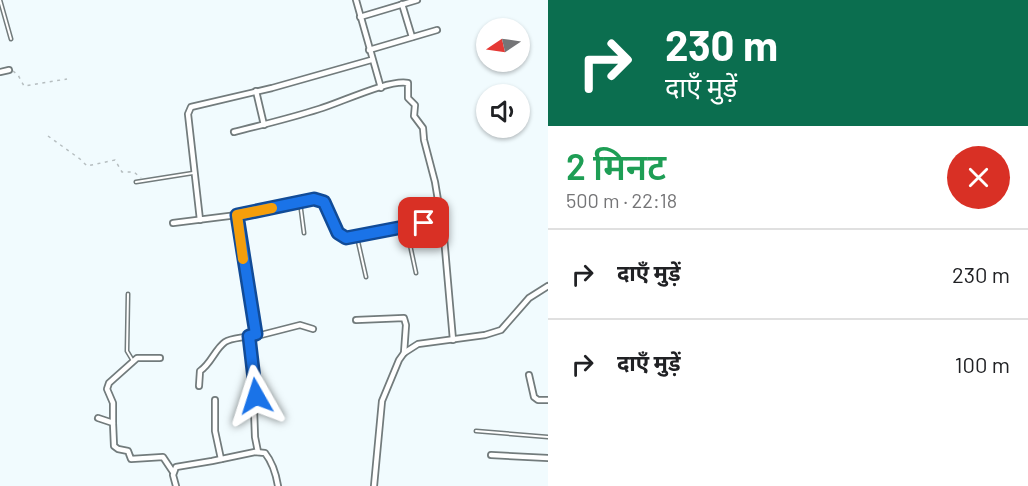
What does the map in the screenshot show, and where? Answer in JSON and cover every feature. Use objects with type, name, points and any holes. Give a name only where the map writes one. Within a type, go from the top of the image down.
[{"type":"street","points":[[356,0],[381,88]]},
{"type":"street","points":[[360,17],[417,0]]},
{"type":"street","points":[[402,4],[412,37]]},
{"type":"street","points":[[369,50],[437,30]]},
{"type":"street","points":[[200,220],[188,114],[191,107],[372,60]]},
{"type":"street","points":[[0,72],[9,70]]},
{"type":"street","points":[[234,132],[322,109],[401,82],[408,83],[408,96],[415,105],[415,118],[423,128],[423,140],[435,182],[448,265],[453,340]]},
{"type":"street","points":[[256,91],[264,124]]},
{"type":"street","points":[[173,223],[237,215],[314,199],[324,202],[338,233],[346,238],[441,219]]},
{"type":"street","points":[[237,215],[256,334]]},
{"type":"street","points":[[374,486],[382,401],[404,353],[418,344],[485,335],[501,330],[529,298],[548,286]]},
{"type":"street","points":[[356,320],[404,318],[406,325],[404,353]]},
{"type":"street","points":[[199,386],[200,371],[208,366],[227,341],[300,325],[313,329]]},
{"type":"street","points":[[249,336],[256,396]]},
{"type":"street","points":[[160,358],[142,357],[133,361],[107,386],[107,392],[113,403],[116,448],[128,451],[132,460],[160,456],[166,458],[173,472],[176,486]]},
{"type":"street","points":[[529,375],[534,397],[538,400],[548,400]]},
{"type":"street","points":[[215,400],[215,436],[221,459]]},
{"type":"street","points":[[254,409],[258,452]]},
{"type":"street","points":[[98,418],[113,423]]},
{"type":"street","points":[[173,472],[176,466],[180,465],[258,452],[266,453],[272,462],[278,486]]},
{"type":"street","points":[[491,454],[548,458]]},
{"type":"lane","points":[[0,0],[11,39]]},
{"type":"lane","points":[[136,182],[196,172]]},
{"type":"lane","points":[[300,202],[304,233]]},
{"type":"lane","points":[[406,226],[416,273]]},
{"type":"lane","points":[[357,237],[366,277]]},
{"type":"lane","points":[[128,294],[127,351],[133,361]]},
{"type":"lane","points":[[476,431],[548,437]]},
{"type":"path","points":[[9,70],[18,75],[24,86],[67,79]]},
{"type":"path","points":[[48,136],[87,166],[115,160],[122,172],[134,172],[144,181]]},
{"type":"slow traffic","points":[[243,259],[237,215],[272,208]]},
{"type":"route","points":[[256,396],[249,336],[256,334],[237,215],[314,199],[324,202],[327,206],[341,237],[351,238],[424,223]]}]
